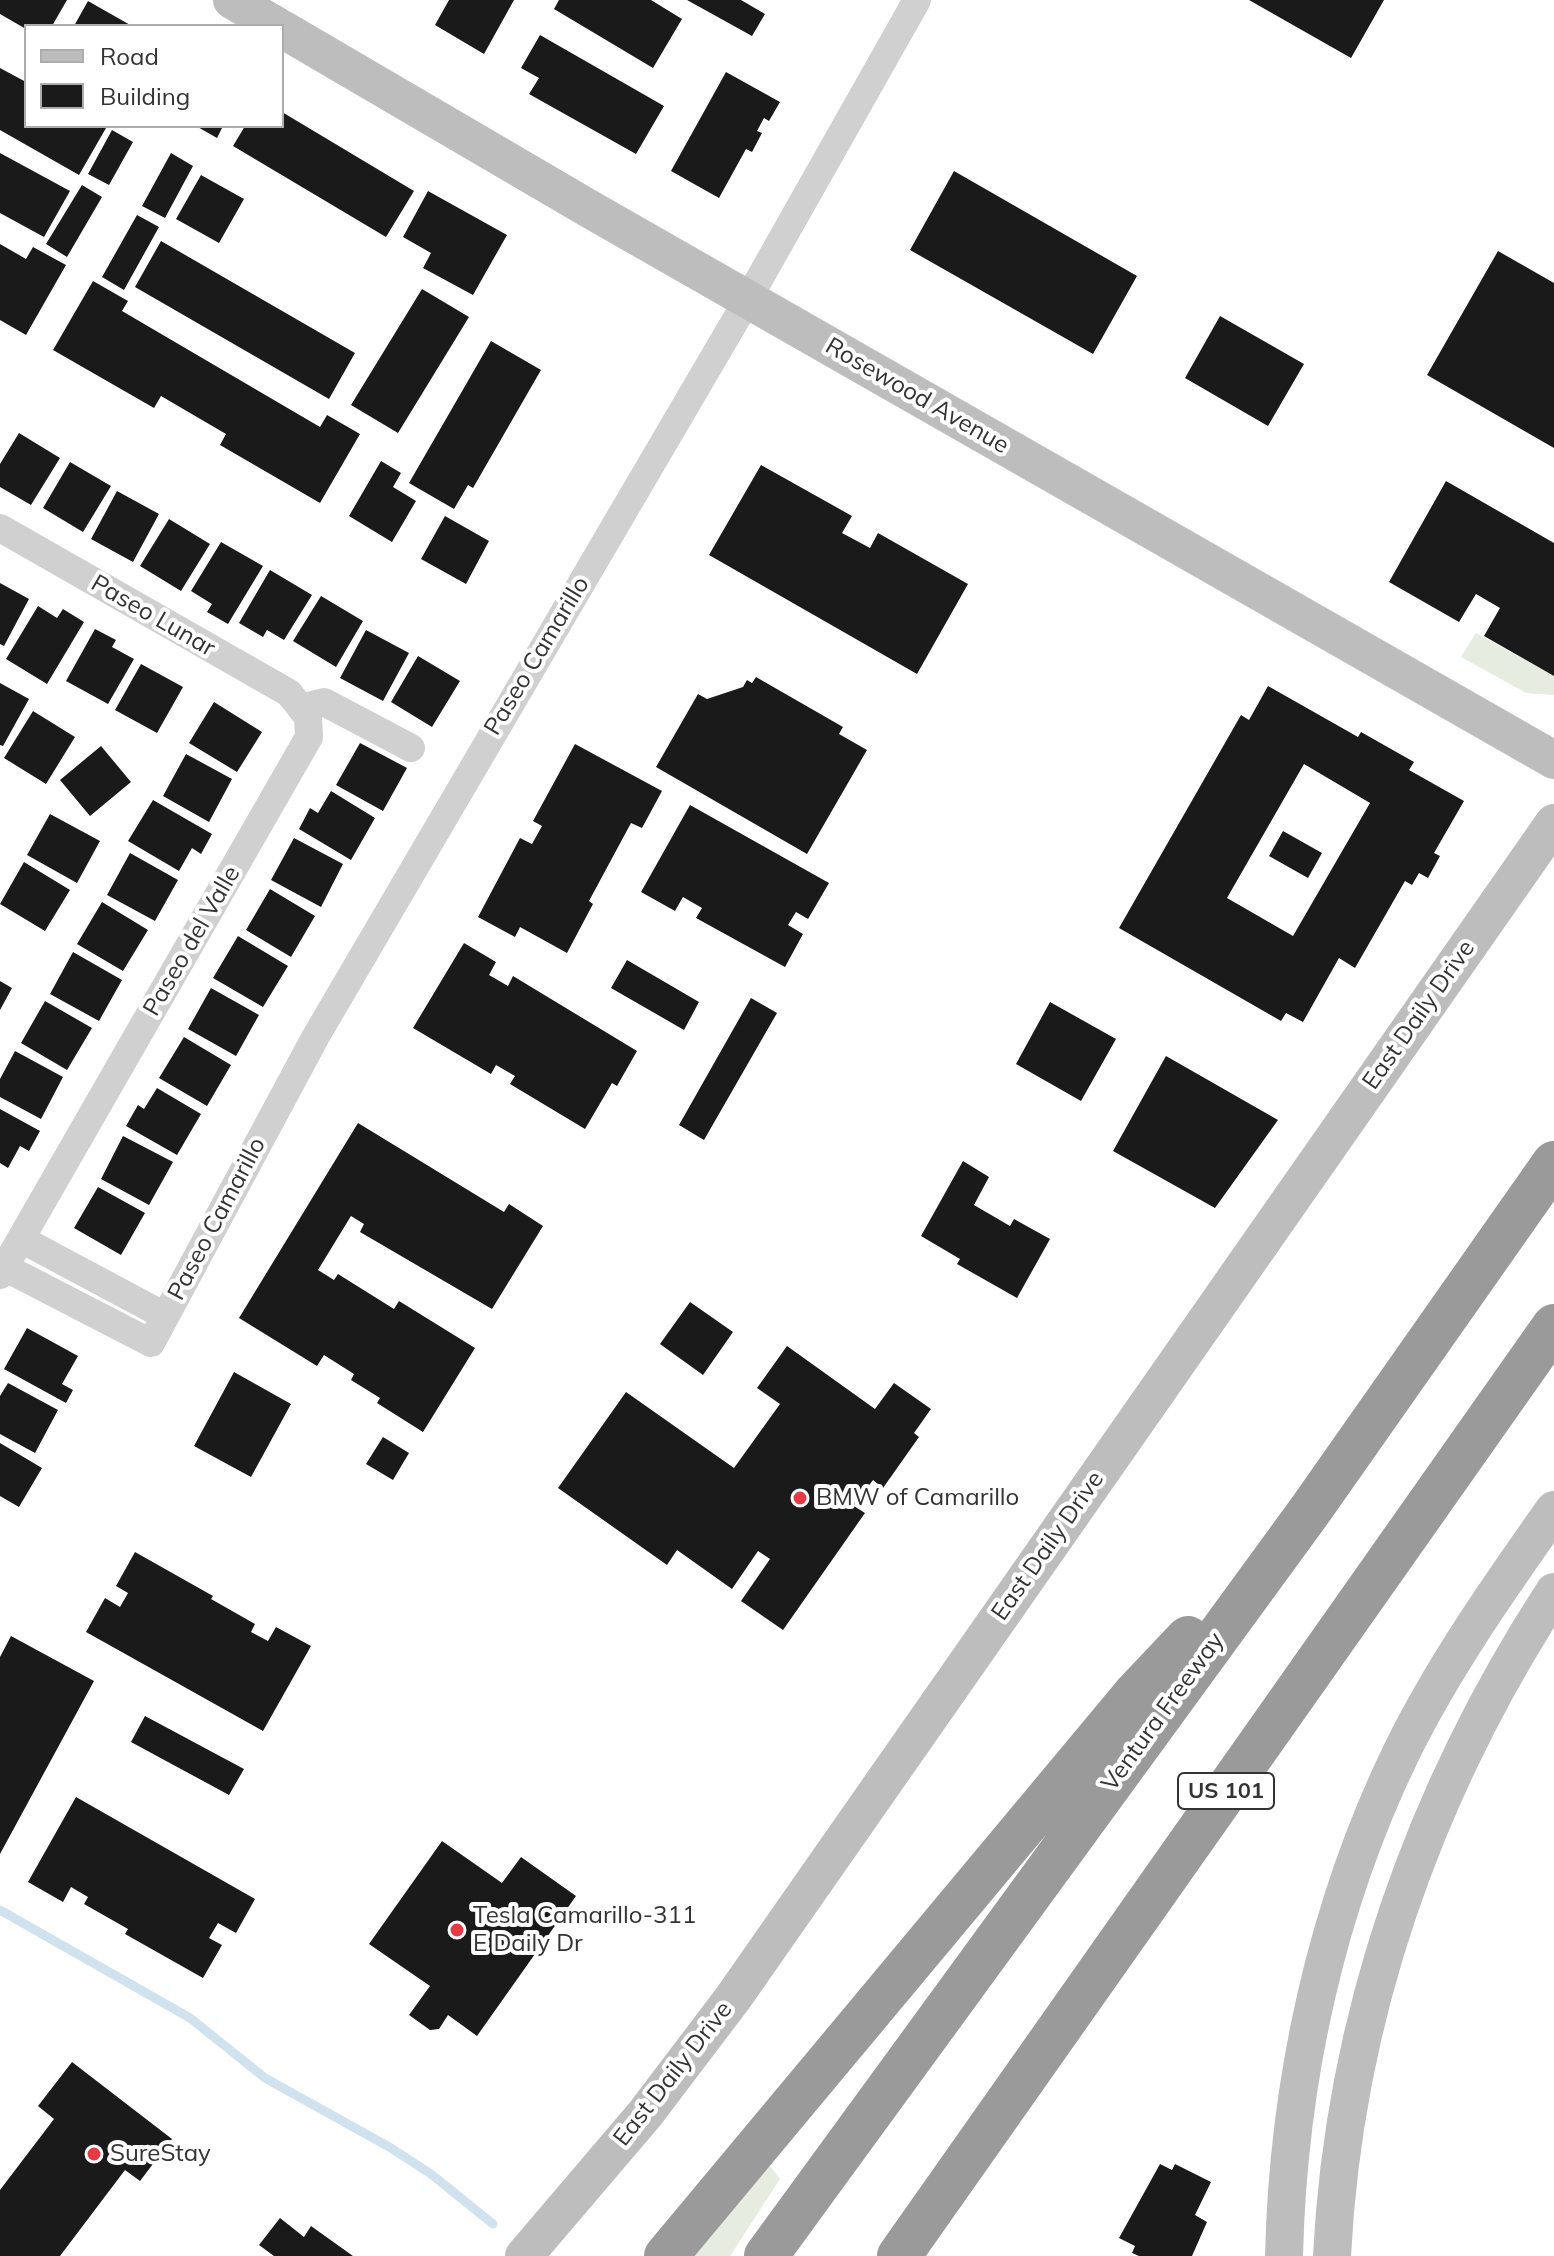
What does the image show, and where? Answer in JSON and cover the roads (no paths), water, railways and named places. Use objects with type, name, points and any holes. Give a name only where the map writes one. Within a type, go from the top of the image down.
[{"type":"highway","name":"Ventura Freeway","points":[[766,2256],[1311,1509],[1554,1163]]},
{"type":"highway","name":"US 101","points":[[899,2256],[1554,1326]]},
{"type":"highway","points":[[666,2256],[1134,1695],[1311,1509]]},
{"type":"main road","name":"Rosewood Avenue","points":[[232,0],[275,24]]},
{"type":"main road","name":"Rosewood Avenue","points":[[284,29],[1554,760]]},
{"type":"main road","name":"East Daily Drive","points":[[524,2256],[645,2114],[733,1998],[1554,823]]},
{"type":"main road","points":[[1284,2256],[1285,2202],[1299,2088],[1328,1945],[1364,1835],[1403,1750],[1476,1620],[1554,1510]]},
{"type":"main road","points":[[1332,2256],[1335,2191],[1350,2095],[1374,1989],[1407,1884],[1447,1781],[1512,1657],[1554,1592]]},
{"type":"street","name":"Paseo Camarillo","points":[[2,1271],[151,1343],[316,1036],[748,299],[917,0]]},
{"type":"street","name":"Paseo Lunar","points":[[0,528],[289,693],[304,707]]},
{"type":"street","points":[[304,707],[324,702],[411,748]]},
{"type":"street","name":"Paseo del Valle","points":[[2,1271],[309,737],[304,707]]},
{"type":"street","name":"Paseo Camarillo","points":[[21,1239],[165,1316]]},
{"type":"waterway","points":[[0,1910],[190,2018],[265,2078],[391,2148],[431,2174],[493,2224]]},
{"type":"place","name":"BMW of Camarillo","points":[[800,1498]]},
{"type":"place","name":"Tesla Camarillo-311 E Daily Dr","points":[[457,1930]]},
{"type":"place","name":"SureStay","points":[[94,2154]]}]
